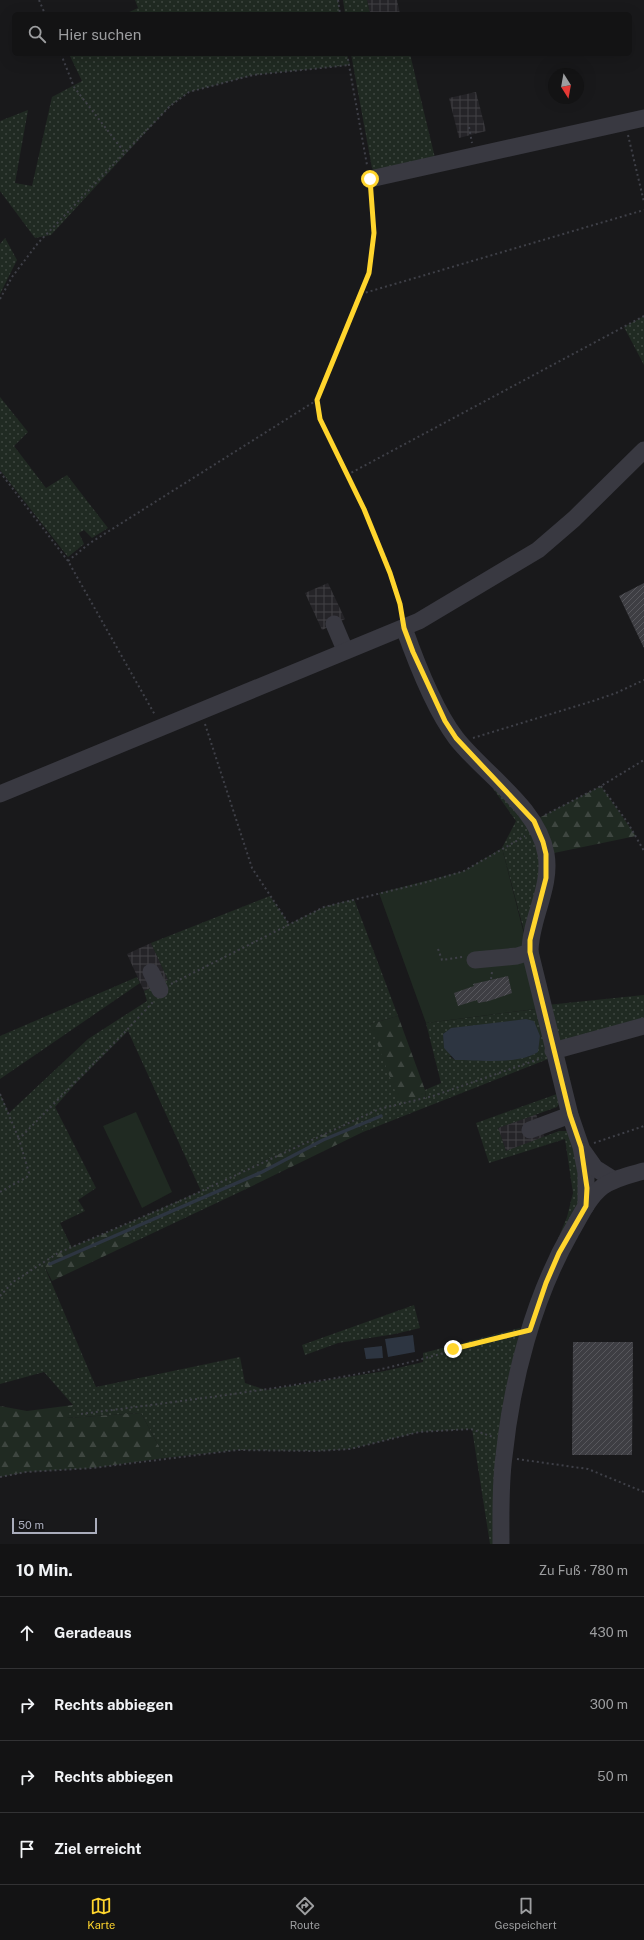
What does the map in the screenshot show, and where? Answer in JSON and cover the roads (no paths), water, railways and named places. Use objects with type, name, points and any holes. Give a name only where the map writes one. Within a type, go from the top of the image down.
[{"type":"street","points":[[370,179],[644,118]]},
{"type":"street","points":[[0,794],[345,650],[404,628],[433,613],[538,550],[574,520],[644,450]]},
{"type":"street","points":[[334,624],[345,650]]},
{"type":"street","points":[[404,628],[413,652],[445,721],[462,745],[535,825],[546,854],[546,878],[530,940],[530,952],[570,1115],[581,1147],[587,1188],[586,1206]]},
{"type":"street","points":[[475,960],[517,956],[530,952]]},
{"type":"street","points":[[151,972],[160,990]]},
{"type":"street","points":[[554,1052],[644,1026]]},
{"type":"street","points":[[530,1130],[570,1115]]},
{"type":"street","points":[[581,1147],[595,1168],[614,1180]]},
{"type":"street","points":[[501,1544],[505,1449],[516,1390],[530,1330],[546,1283],[559,1253],[586,1206],[601,1188],[614,1180],[644,1170]]},
{"type":"water","points":[[526,1019],[534,1021],[540,1036],[538,1052],[530,1056],[520,1059],[498,1061],[455,1060],[444,1048],[443,1034],[451,1028]]},
{"type":"water","points":[[413,1335],[415,1352],[388,1357],[385,1339]]},
{"type":"water","points":[[382,1346],[383,1358],[366,1359],[364,1348]]},
{"type":"waterway","points":[[50,1264],[262,1172],[323,1140],[381,1116]]}]
